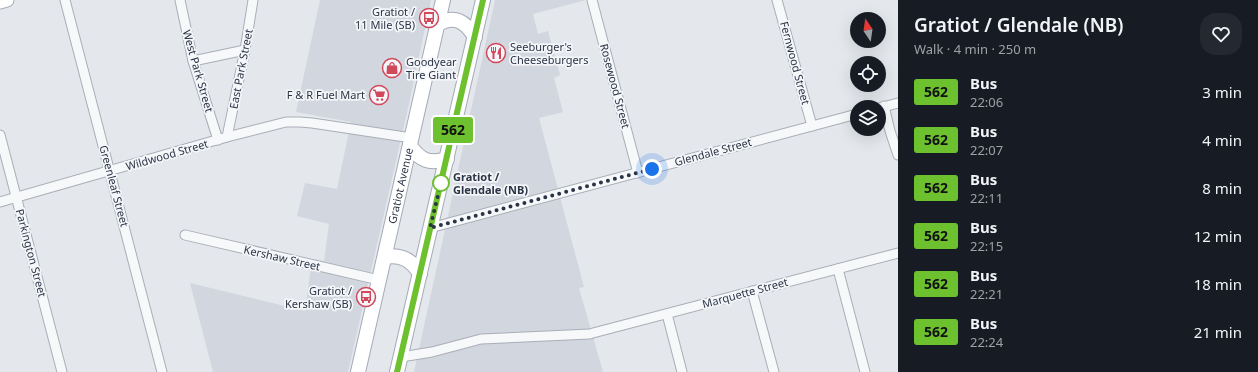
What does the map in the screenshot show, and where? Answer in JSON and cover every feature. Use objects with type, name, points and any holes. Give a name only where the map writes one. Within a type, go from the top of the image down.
[{"type":"main road","points":[[0,2],[7,0]]},
{"type":"main road","name":"Gratiot Avenue","points":[[360,365],[443,0]]},
{"type":"main road","points":[[398,372],[483,0]]},
{"type":"main road","points":[[438,24],[448,20],[460,21],[470,29],[474,37]]},
{"type":"main road","points":[[411,142],[421,158],[427,161],[440,161],[446,159]]},
{"type":"main road","points":[[385,257],[395,256],[406,259],[420,274]]},
{"type":"main road","points":[[360,365],[368,372]]},
{"type":"street","name":"Greenleaf Street","points":[[65,0],[162,372]]},
{"type":"street","name":"West Park Street","points":[[180,0],[193,61],[223,139]]},
{"type":"street","name":"East Park Street","points":[[223,139],[245,50],[253,0]]},
{"type":"street","name":"Rosewood Street","points":[[592,0],[638,173]]},
{"type":"street","name":"Fernwood Street","points":[[777,0],[812,126]]},
{"type":"street","points":[[193,61],[245,50]]},
{"type":"street","points":[[886,106],[898,103]]},
{"type":"street","name":"Glendale Street","points":[[430,228],[850,116]]},
{"type":"street","points":[[886,119],[898,155]]},
{"type":"street","name":"Wildwood Street","points":[[0,202],[286,122],[300,122],[411,142]]},
{"type":"street","name":"Parkington Street","points":[[0,135],[62,372]]},
{"type":"street","name":"Kershaw Street","points":[[185,235],[380,280]]},
{"type":"street","name":"Marquette Street","points":[[401,357],[432,352],[480,339],[592,333],[898,253]]},
{"type":"street","points":[[838,269],[865,372]]},
{"type":"street","points":[[752,291],[774,372]]},
{"type":"street","points":[[667,314],[682,372]]},
{"type":"shaded area","points":[[320,0],[431,0],[348,372],[213,372],[190,283],[305,311],[312,259],[324,261],[329,224],[297,216],[305,183],[337,189],[351,122],[296,112]]},
{"type":"shaded area","points":[[495,0],[586,0],[533,14],[538,34],[548,31],[560,75],[554,78],[563,112],[539,118],[584,287],[579,288],[603,372],[414,372]]},
{"type":"bus line","name":"562","points":[[397,372],[483,0]]},
{"type":"place","name":"Gratiot / 11 Mile (SB)","points":[[429,18]]},
{"type":"place","name":"Seeburger's Cheeseburgers","points":[[496,53]]},
{"type":"place","name":"Goodyear Tire Giant","points":[[392,68]]},
{"type":"place","name":"F & R Fuel Mart","points":[[379,95]]},
{"type":"place","name":"Gratiot / Glendale (NB)","points":[[441,183]]},
{"type":"place","name":"Gratiot / Kershaw (SB)","points":[[366,297]]},
{"type":"route","points":[[441,183],[430,228],[652,169]]}]
